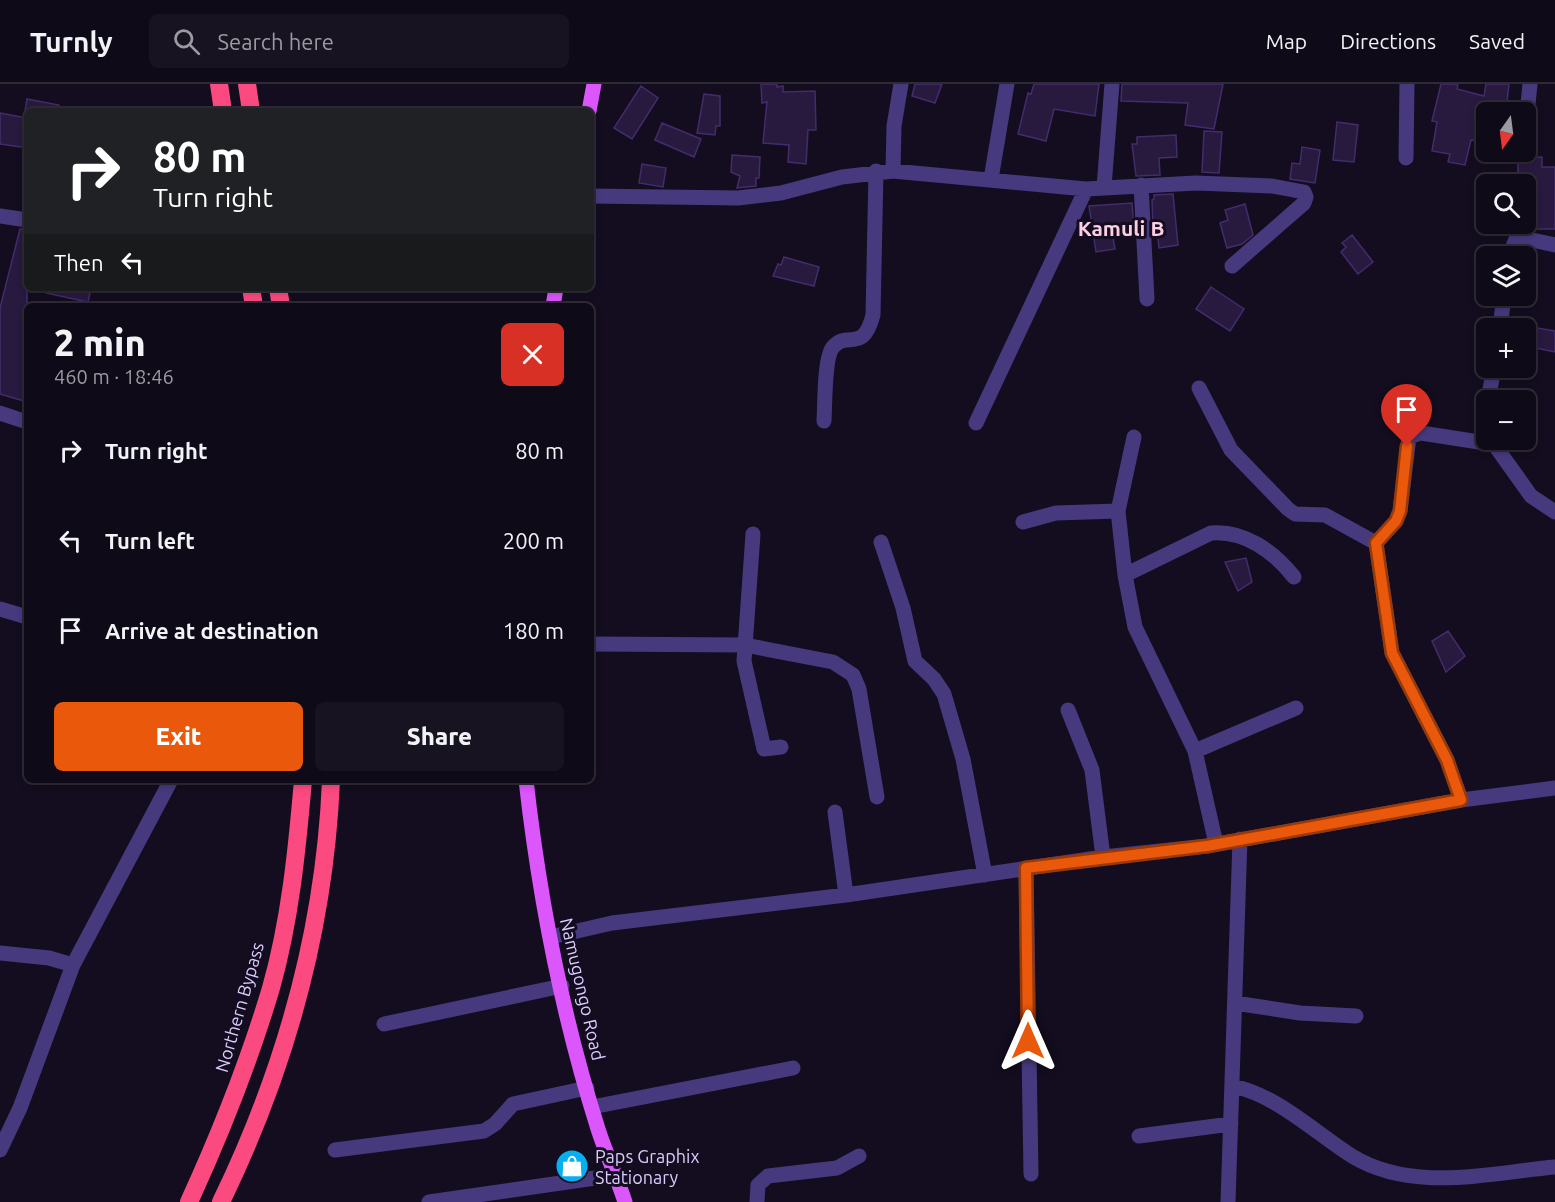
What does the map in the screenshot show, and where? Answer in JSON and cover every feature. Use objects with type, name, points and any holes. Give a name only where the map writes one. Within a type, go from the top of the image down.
[{"type":"highway","points":[[219,84],[223,108]]},
{"type":"highway","points":[[247,84],[251,108]]},
{"type":"highway","name":"Northern Bypass","points":[[189,1202],[228,1119],[271,986],[294,873],[303,783]]},
{"type":"highway","points":[[220,1202],[265,1102],[296,1008],[317,914],[329,832],[331,783]]},
{"type":"main road","points":[[590,108],[594,84]]},
{"type":"main road","name":"Namugongo Road","points":[[526,783],[551,937],[562,986],[592,1107],[625,1202]]},
{"type":"street","points":[[893,171],[894,126],[901,84]]},
{"type":"street","points":[[991,179],[1007,84]]},
{"type":"street","points":[[1104,187],[1112,84]]},
{"type":"street","points":[[1406,158],[1407,84]]},
{"type":"street","points":[[1528,102],[1530,84]]},
{"type":"street","points":[[824,421],[830,353],[838,343],[863,337],[869,329],[873,315],[876,171]]},
{"type":"street","points":[[594,196],[738,198],[781,193],[876,171],[991,179],[1086,189],[1207,183],[1272,186],[1304,192],[1304,203],[1232,266]]},
{"type":"street","points":[[1141,185],[1147,299]]},
{"type":"street","points":[[976,423],[1086,189]]},
{"type":"street","points":[[0,216],[24,220]]},
{"type":"street","points":[[1513,246],[1516,239],[1555,245]]},
{"type":"street","points":[[1199,388],[1231,450],[1288,509],[1294,514],[1325,515],[1376,543]]},
{"type":"street","points":[[0,413],[24,421]]},
{"type":"street","points":[[1376,543],[1396,521],[1400,511],[1409,437],[1420,433],[1476,440]]},
{"type":"street","points":[[1134,437],[1118,511],[1125,576],[1135,627],[1195,751],[1216,844]]},
{"type":"street","points":[[1498,450],[1531,496],[1555,512]]},
{"type":"street","points":[[1023,522],[1056,513],[1118,511]]},
{"type":"street","points":[[1125,576],[1160,556],[1211,533],[1226,532],[1264,548],[1280,560],[1294,577]]},
{"type":"street","points":[[753,534],[746,676],[764,748],[781,747]]},
{"type":"street","points":[[881,542],[903,608],[915,662],[934,679],[944,694],[963,759],[985,875]]},
{"type":"street","points":[[1376,543],[1392,653],[1447,760],[1461,800]]},
{"type":"street","points":[[0,609],[24,616]]},
{"type":"street","points":[[594,644],[746,645],[833,662],[853,675],[859,688],[877,797]]},
{"type":"street","points":[[1195,751],[1296,708]]},
{"type":"street","points":[[1068,710],[1092,770],[1103,857]]},
{"type":"street","points":[[0,1150],[20,1108],[73,965],[169,783]]},
{"type":"street","points":[[551,937],[612,923],[846,895],[1103,857],[1216,844],[1461,800],[1555,788]]},
{"type":"street","points":[[835,812],[846,895]]},
{"type":"street","points":[[1228,1202],[1240,839]]},
{"type":"street","points":[[1026,868],[1031,1174]]},
{"type":"street","points":[[0,954],[49,958],[73,965]]},
{"type":"street","points":[[384,1024],[562,986]]},
{"type":"street","points":[[1235,1003],[1300,1013],[1356,1016]]},
{"type":"street","points":[[592,1107],[793,1068]]},
{"type":"street","points":[[1233,1086],[1264,1095],[1354,1157],[1407,1176],[1448,1178],[1555,1167]]},
{"type":"street","points":[[335,1150],[484,1131],[495,1124],[507,1107],[513,1104],[587,1088]]},
{"type":"street","points":[[1139,1136],[1231,1124]]},
{"type":"street","points":[[758,1202],[758,1185],[768,1176],[837,1168],[859,1156]]},
{"type":"street","points":[[429,1202],[616,1175]]},
{"type":"building","points":[[761,84],[783,86],[783,92],[815,91],[816,130],[808,130],[806,164],[788,162],[789,145],[763,143],[767,102],[762,103]]},
{"type":"building","points":[[915,84],[942,84],[935,103],[912,96]]},
{"type":"building","points":[[1034,84],[1099,84],[1095,116],[1054,109],[1046,141],[1018,134],[1028,93],[1031,94]]},
{"type":"building","points":[[1122,84],[1223,84],[1214,129],[1185,125],[1188,103],[1121,101]]},
{"type":"building","points":[[1441,84],[1458,84],[1457,89],[1484,96],[1486,84],[1509,84],[1507,102],[1476,102],[1476,141],[1471,140],[1465,165],[1448,162],[1450,154],[1432,151],[1437,122],[1432,121]]},
{"type":"building","points":[[641,86],[658,98],[632,139],[614,128]]},
{"type":"building","points":[[704,94],[720,96],[720,126],[716,126],[715,135],[697,133]]},
{"type":"building","points":[[27,99],[59,105],[59,108],[26,108]]},
{"type":"building","points":[[0,113],[24,117],[24,148],[0,144]]},
{"type":"building","points":[[1337,122],[1358,125],[1354,162],[1333,160]]},
{"type":"building","points":[[662,123],[701,139],[694,157],[655,140]]},
{"type":"building","points":[[1204,131],[1222,132],[1219,173],[1202,172]]},
{"type":"building","points":[[1176,135],[1177,157],[1159,158],[1160,175],[1136,176],[1132,144],[1137,144],[1137,137]]},
{"type":"building","points":[[1302,147],[1320,150],[1315,183],[1290,179],[1292,163],[1300,164]]},
{"type":"building","points":[[732,155],[760,157],[759,178],[756,178],[756,186],[737,188],[740,176],[731,172]]},
{"type":"building","points":[[1536,157],[1542,157],[1542,167],[1555,167],[1555,229],[1536,229],[1536,174],[1518,174],[1518,162],[1536,162]]},
{"type":"building","points":[[642,164],[666,168],[663,187],[639,183]]},
{"type":"building","points":[[1173,194],[1178,245],[1159,248],[1157,228],[1153,228],[1152,200],[1154,195]]},
{"type":"building","points":[[1132,203],[1134,232],[1128,232],[1129,236],[1113,238],[1115,249],[1096,252],[1089,206]]},
{"type":"building","points":[[1245,204],[1253,235],[1242,244],[1227,248],[1220,223],[1228,220],[1225,210]]},
{"type":"building","points":[[20,229],[24,230],[24,291],[27,291],[27,303],[24,303],[24,401],[0,394],[0,308]]},
{"type":"building","points":[[1352,235],[1373,262],[1358,274],[1341,252],[1346,247],[1342,243]]},
{"type":"building","points":[[784,257],[819,267],[814,286],[773,276]]},
{"type":"building","points":[[1211,287],[1244,309],[1230,331],[1196,309]]},
{"type":"building","points":[[46,291],[90,291],[88,302],[46,293]]},
{"type":"building","points":[[1536,328],[1555,331],[1555,352],[1536,348]]},
{"type":"building","points":[[1246,558],[1252,582],[1238,591],[1225,562]]},
{"type":"building","points":[[1448,631],[1465,656],[1446,672],[1432,641]]},
{"type":"place","name":"Paps Graphix Stationary","points":[[572,1166]]},
{"type":"district","name":"Kamuli B","points":[[1121,228]]},
{"type":"route","points":[[1028,1041],[1026,868],[1207,846],[1461,800],[1447,760],[1403,679],[1392,653],[1378,570],[1376,543],[1396,521],[1400,511],[1407,446]]}]
